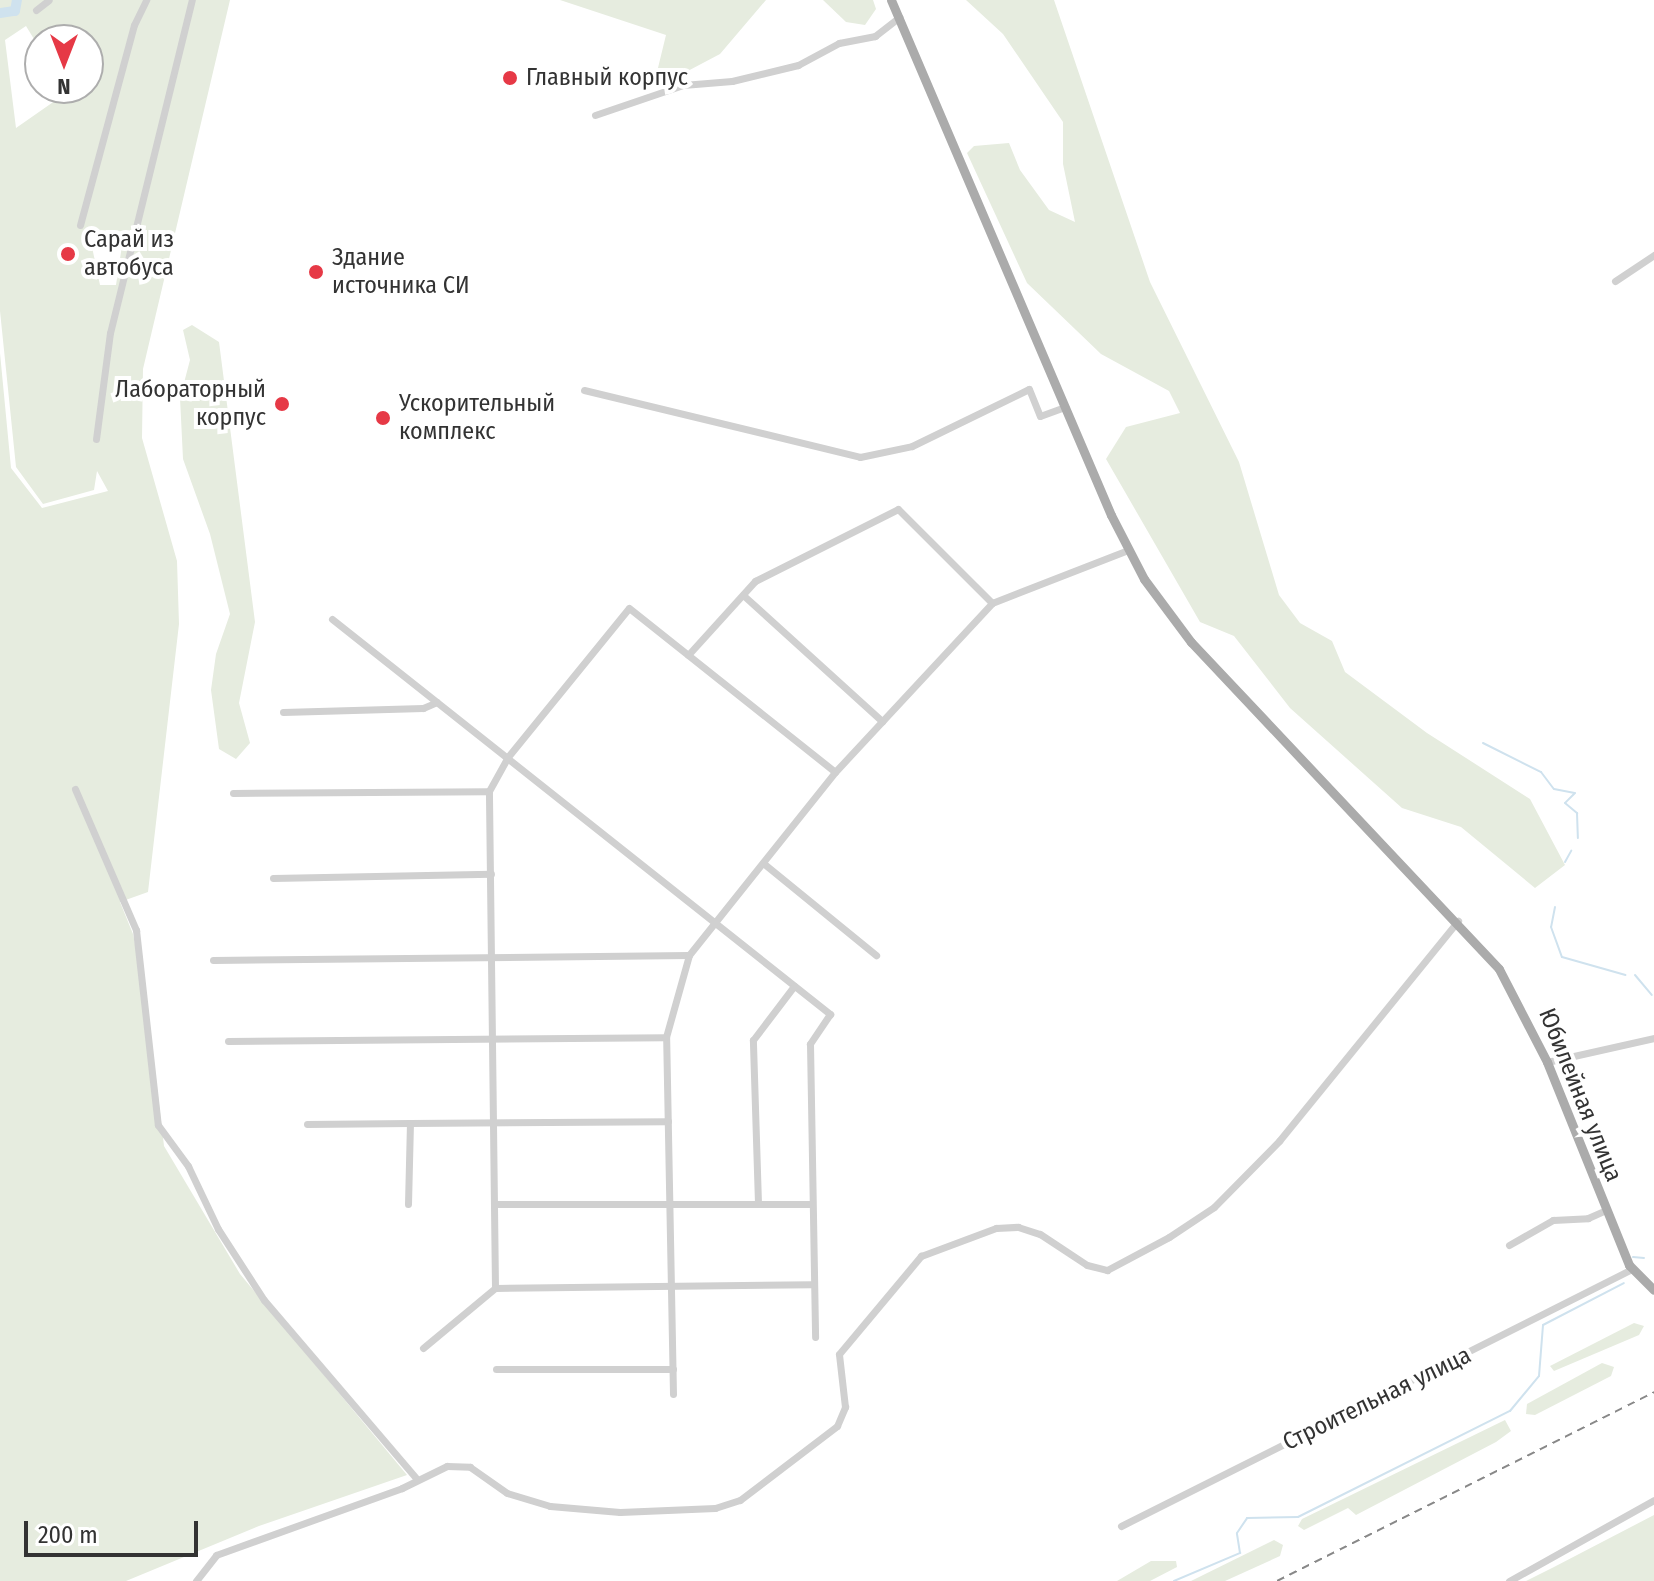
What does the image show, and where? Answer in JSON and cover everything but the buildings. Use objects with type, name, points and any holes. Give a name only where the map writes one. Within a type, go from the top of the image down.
[{"type":"main road","name":"Юбилейная улица","points":[[891,0],[1128,550],[1191,642],[1458,921],[1519,999],[1632,1269],[1654,1290]]},
{"type":"street","points":[[36,10],[49,0]]},
{"type":"street","points":[[80,225],[134,25],[146,0]]},
{"type":"street","points":[[96,439],[110,333],[192,0]]},
{"type":"street","points":[[595,115],[683,85],[732,81],[798,65],[839,43],[875,36],[899,17]]},
{"type":"street","points":[[1615,281],[1654,255]]},
{"type":"street","points":[[584,390],[860,457],[912,446],[1029,389],[1040,416],[1065,407]]},
{"type":"street","points":[[688,655],[755,581],[898,509],[992,603]]},
{"type":"street","points":[[673,1394],[666,1037],[689,955],[835,772],[992,603],[1128,550]]},
{"type":"street","points":[[743,595],[882,721]]},
{"type":"street","points":[[495,1288],[489,791],[507,758],[629,608],[835,772]]},
{"type":"street","points":[[332,619],[830,1014],[810,1044],[815,1337]]},
{"type":"street","points":[[283,712],[423,708],[437,702]]},
{"type":"street","points":[[75,789],[136,930],[158,1125],[188,1166],[218,1229],[264,1300],[417,1479]]},
{"type":"street","points":[[233,793],[489,791]]},
{"type":"street","points":[[763,863],[876,955]]},
{"type":"street","points":[[273,878],[491,874]]},
{"type":"street","points":[[196,1581],[216,1555],[417,1479],[441,1467],[463,1465],[521,1499],[610,1512],[715,1508],[751,1494],[837,1426],[845,1407],[839,1354],[921,1256],[996,1228],[1018,1227],[1040,1234],[1087,1265],[1107,1270],[1169,1237],[1214,1207],[1279,1141],[1458,921]]},
{"type":"street","points":[[213,960],[689,955]]},
{"type":"street","points":[[758,1203],[753,1040],[794,986]]},
{"type":"street","points":[[228,1041],[493,1041],[666,1037]]},
{"type":"street","points":[[1547,1062],[1654,1038]]},
{"type":"street","points":[[307,1124],[668,1121]]},
{"type":"street","points":[[408,1204],[410,1123]]},
{"type":"street","points":[[496,1204],[811,1204]]},
{"type":"street","points":[[1509,1245],[1553,1220],[1588,1218],[1606,1210]]},
{"type":"street","name":"Строительная улица","points":[[1121,1526],[1632,1269]]},
{"type":"street","points":[[423,1348],[495,1288],[812,1284]]},
{"type":"street","points":[[496,1369],[673,1369]]},
{"type":"street","points":[[1510,1580],[1654,1500]]},
{"type":"shaded area","points":[[0,0],[230,0],[143,369],[142,438],[177,561],[179,624],[148,892],[120,902],[133,934],[148,1010],[164,1146],[240,1274],[407,1475],[259,1526],[126,1581],[0,1581],[0,353],[11,468],[42,508],[108,491],[97,471],[94,490],[43,504],[16,467],[0,311]],"holes":[[[88,228],[123,239],[116,285],[100,285]]]},
{"type":"shaded area","points":[[560,0],[766,0],[720,54],[684,73],[656,76],[666,35]]},
{"type":"shaded area","points":[[823,0],[873,0],[876,9],[865,25],[846,22]]},
{"type":"shaded area","points":[[966,0],[1054,0],[1150,282],[1239,462],[1279,595],[1300,623],[1332,641],[1345,672],[1427,733],[1530,799],[1565,865],[1535,888],[1461,827],[1402,808],[1290,708],[1234,636],[1200,622],[1106,459],[1126,427],[1180,413],[1169,391],[1101,354],[1027,283],[967,153],[974,146],[1009,143],[1020,170],[1049,210],[1075,222],[1063,164],[1063,122],[1003,34]]},
{"type":"shaded area","points":[[192,325],[219,342],[255,622],[239,703],[250,743],[236,759],[219,749],[211,690],[216,654],[230,614],[210,534],[183,459],[180,398],[190,360],[183,330]]},
{"type":"shaded area","points":[[1634,1323],[1644,1326],[1639,1335],[1554,1371],[1550,1366]]},
{"type":"shaded area","points":[[1602,1363],[1614,1367],[1611,1376],[1535,1415],[1526,1414],[1527,1404]]},
{"type":"shaded area","points":[[1505,1420],[1511,1431],[1496,1442],[1356,1515],[1348,1508],[1304,1530],[1298,1526],[1302,1519]]},
{"type":"shaded area","points":[[1654,1515],[1654,1581],[1526,1581],[1554,1567]]},
{"type":"shaded area","points":[[1274,1540],[1283,1545],[1280,1556],[1225,1581],[1191,1581]]},
{"type":"shaded area","points":[[1151,1561],[1176,1561],[1177,1567],[1150,1581],[1117,1581]]},
{"type":"waterway","points":[[0,13],[15,11],[17,0]]},
{"type":"waterway","points":[[1483,743],[1541,772],[1554,789],[1575,793],[1565,803],[1577,813],[1578,838]]},
{"type":"waterway","points":[[1565,862],[1571,851]]},
{"type":"waterway","points":[[1555,907],[1551,927],[1562,957],[1625,975]]},
{"type":"waterway","points":[[1635,975],[1652,995]]},
{"type":"waterway","points":[[1633,1257],[1644,1258]]},
{"type":"waterway","points":[[1174,1581],[1240,1553],[1237,1533],[1247,1518],[1298,1517],[1510,1411],[1539,1376],[1543,1325],[1624,1283]]},
{"type":"railway","points":[[1277,1581],[1654,1392]]},
{"type":"place","name":"Главный корпус","points":[[510,78]]},
{"type":"place","name":"Сарай из автобуса","points":[[68,254]]},
{"type":"place","name":"Здание источника СИ","points":[[316,272]]},
{"type":"place","name":"Лабораторный корпус","points":[[282,404]]},
{"type":"place","name":"Ускорительный комплекс","points":[[383,418]]}]
